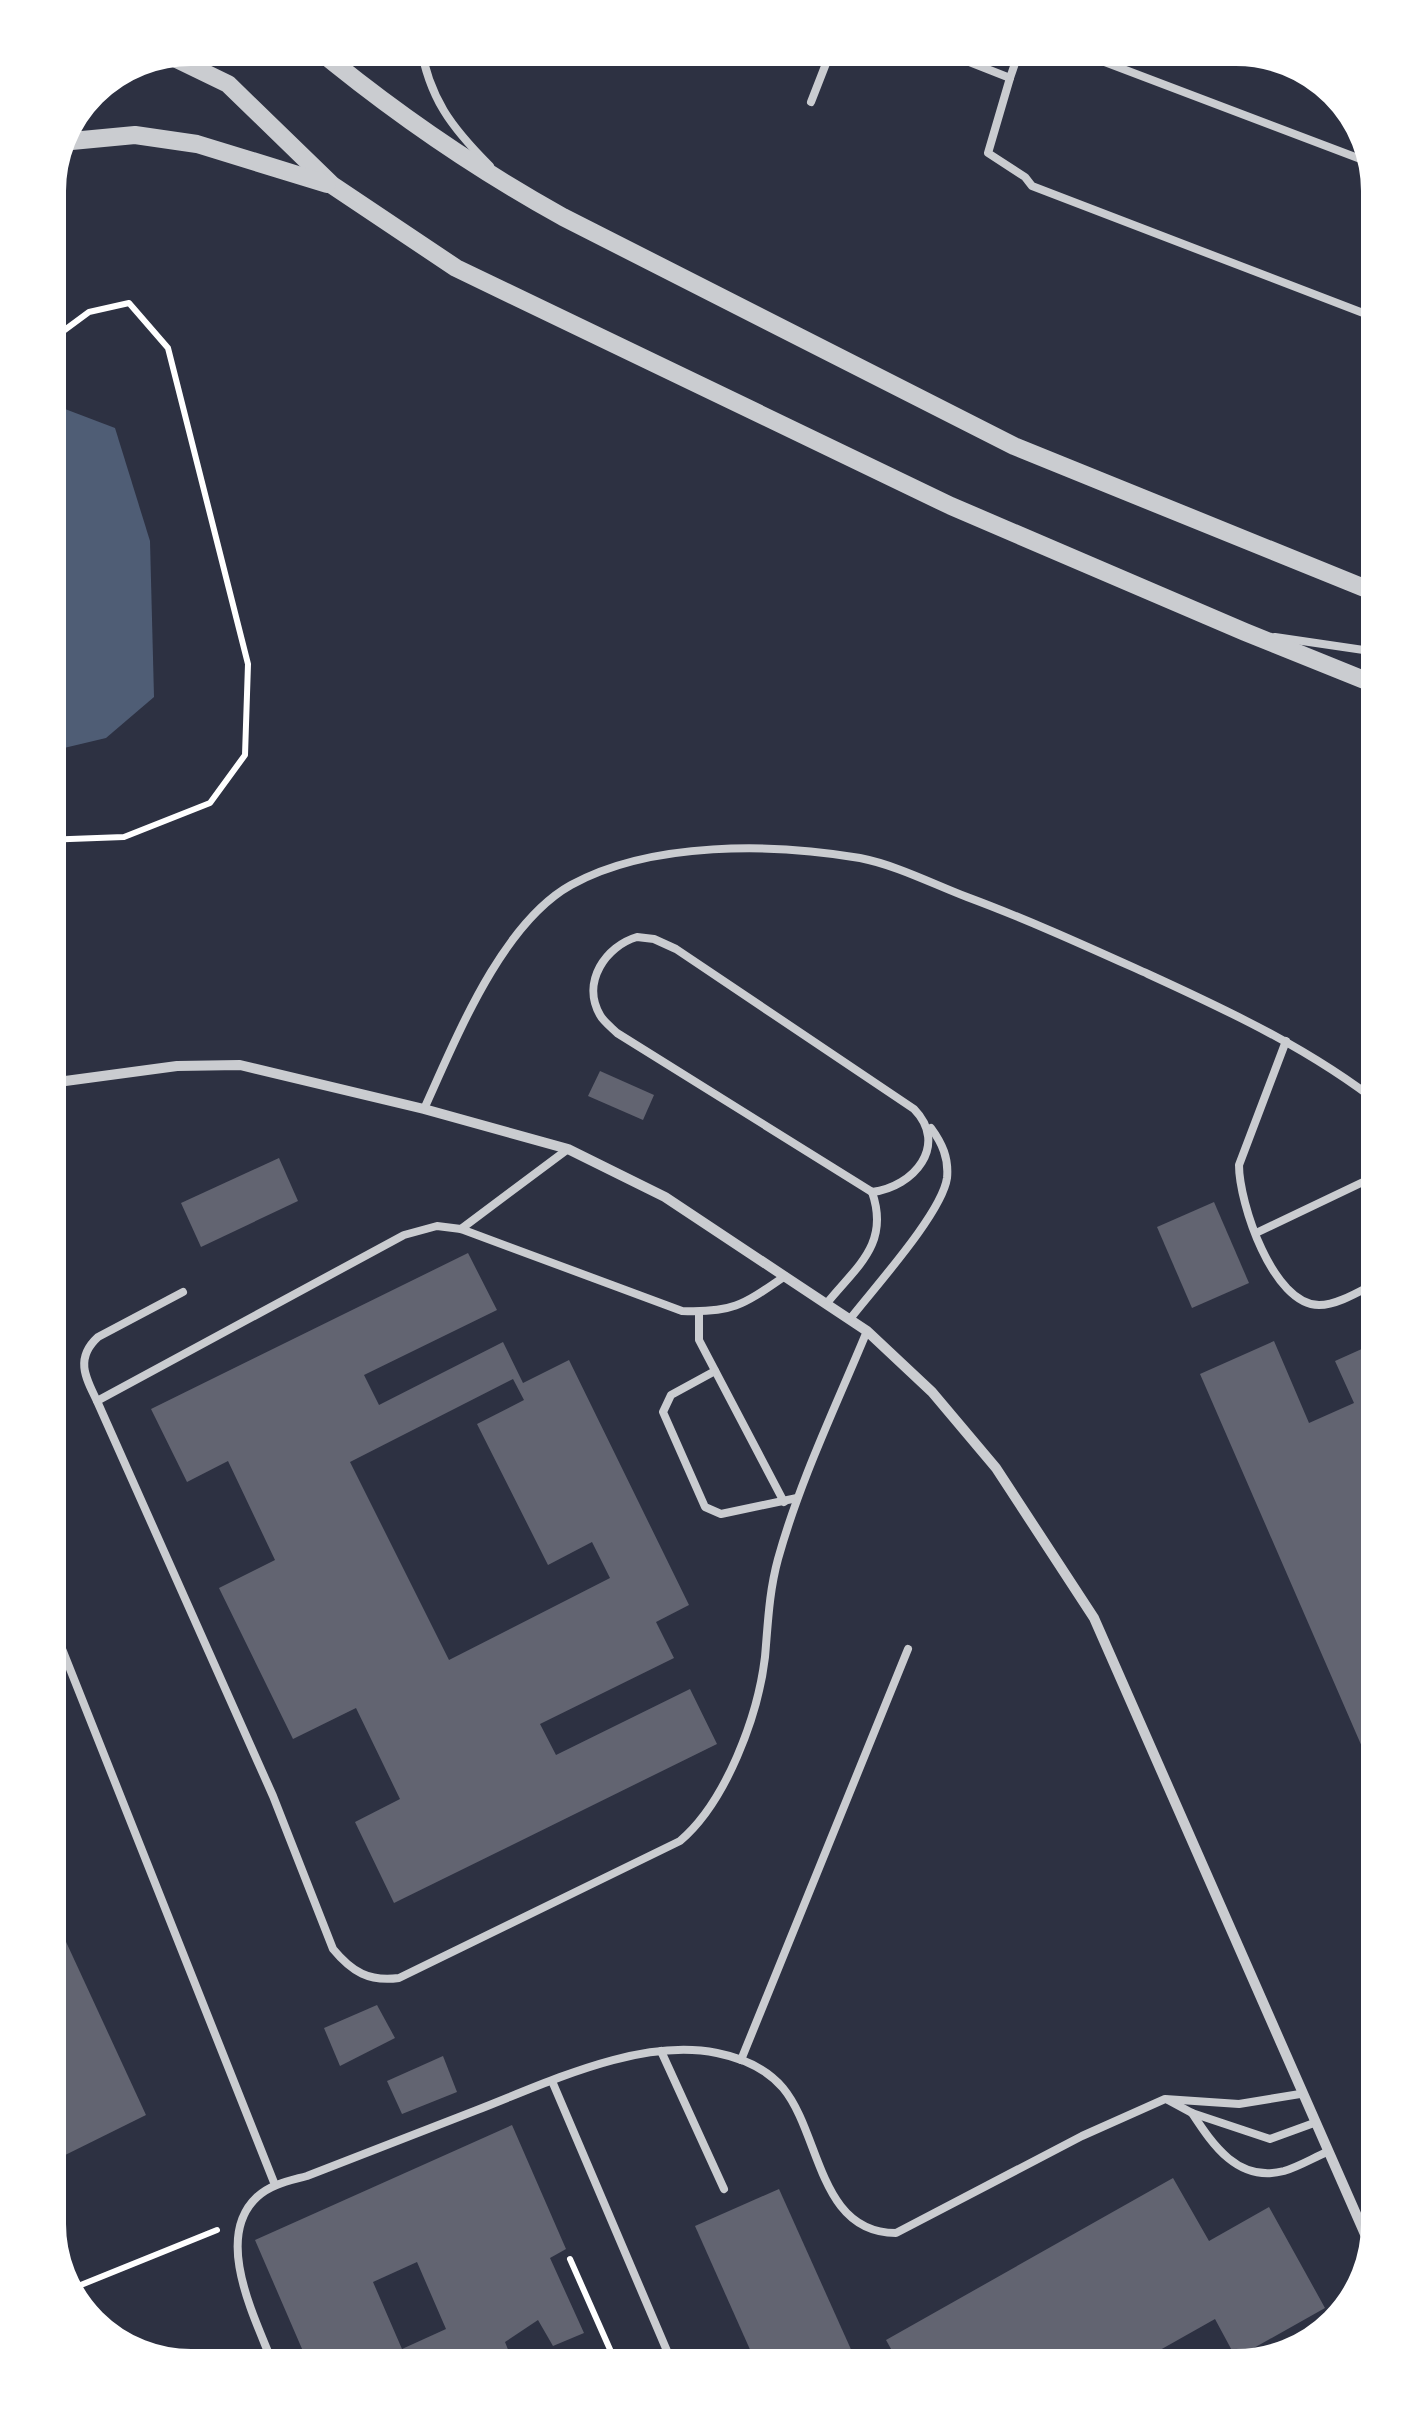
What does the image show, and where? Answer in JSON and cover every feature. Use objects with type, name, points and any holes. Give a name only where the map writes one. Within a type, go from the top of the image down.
[{"type":"street","points":[[331,60],[369,93],[514,190],[1014,446],[1367,589]]},
{"type":"street","points":[[180,61],[228,84],[332,186],[456,268],[951,506],[1367,681]]},
{"type":"street","points":[[70,141],[135,135],[198,144],[332,186]]},
{"type":"street","points":[[60,1082],[177,1066],[240,1066],[424,1109],[568,1149],[664,1196],[867,1331],[932,1392],[996,1468],[1094,1618],[1366,2238]]},
{"type":"lane","points":[[423,60],[438,106],[467,143],[514,190]]},
{"type":"lane","points":[[811,102],[827,60]]},
{"type":"lane","points":[[964,60],[1010,78]]},
{"type":"lane","points":[[1016,60],[988,153],[1032,186],[1367,314]]},
{"type":"lane","points":[[1099,60],[1364,160]]},
{"type":"lane","points":[[1245,632],[1367,650]]},
{"type":"lane","points":[[424,1109],[473,1001],[537,912],[569,886],[609,868],[672,855],[731,849],[792,850],[864,859],[1027,919],[1248,1020],[1367,1096]]},
{"type":"lane","points":[[850,1319],[937,1204],[947,1181],[942,1143],[925,1120],[886,1088],[676,949],[654,939],[621,942],[603,959],[595,976],[600,1015],[617,1033],[872,1192],[887,1190],[915,1170],[927,1152],[930,1134],[925,1120]]},
{"type":"lane","points":[[1286,1041],[1240,1165],[1239,1182],[1256,1233],[1280,1283],[1304,1302],[1318,1305],[1367,1286]]},
{"type":"lane","points":[[461,1229],[568,1149]]},
{"type":"lane","points":[[1256,1233],[1367,1180]]},
{"type":"lane","points":[[826,1303],[876,1240],[879,1213],[872,1192]]},
{"type":"lane","points":[[97,1401],[404,1236],[437,1226],[461,1229],[682,1311],[732,1310],[785,1276]]},
{"type":"lane","points":[[183,1292],[98,1337],[84,1355],[82,1366],[273,1796],[333,1949],[346,1965],[378,1981],[399,1978],[680,1841],[698,1826],[733,1763],[759,1691],[769,1598],[797,1498],[867,1331]]},
{"type":"lane","points":[[699,1312],[699,1340],[784,1502]]},
{"type":"lane","points":[[714,1371],[671,1395],[664,1412],[705,1507],[722,1514],[797,1498]]},
{"type":"lane","points":[[60,1646],[275,2185]]},
{"type":"lane","points":[[740,2060],[908,1650]]},
{"type":"lane","points":[[661,2051],[724,2189]]},
{"type":"lane","points":[[270,2355],[238,2268],[242,2220],[256,2198],[275,2185],[552,2081],[638,2054],[718,2053],[759,2066],[783,2088],[834,2198],[862,2226],[877,2233],[896,2233],[1082,2136],[1165,2099],[1240,2104],[1300,2094]]},
{"type":"lane","points":[[552,2081],[669,2355]]},
{"type":"lane","points":[[1165,2099],[1270,2139],[1314,2123]]},
{"type":"lane","points":[[1192,2112],[1217,2151],[1234,2163],[1259,2172],[1282,2172],[1327,2152]]},
{"type":"path","points":[[60,333],[89,312],[129,303],[168,348],[248,664],[245,755],[210,803],[124,837],[60,839]]},
{"type":"path","points":[[76,2287],[242,2220]]},
{"type":"path","points":[[570,2259],[612,2355]]},
{"type":"water","points":[[60,410],[115,428],[150,541],[154,697],[106,738],[60,749]]},
{"type":"building","points":[[600,1071],[654,1095],[643,1120],[588,1096]]},
{"type":"building","points":[[279,1158],[298,1201],[201,1247],[181,1203]]},
{"type":"building","points":[[1214,1202],[1249,1283],[1192,1308],[1157,1227]]},
{"type":"building","points":[[468,1253],[497,1310],[364,1375],[379,1405],[503,1342],[523,1383],[569,1360],[689,1605],[656,1622],[674,1658],[540,1724],[556,1755],[690,1689],[717,1744],[394,1903],[355,1822],[400,1799],[356,1708],[293,1739],[219,1588],[275,1560],[228,1461],[187,1482],[151,1409]],"holes":[[[513,1379],[524,1400],[477,1424],[548,1565],[592,1542],[610,1578],[449,1660],[350,1462]]]},
{"type":"building","points":[[1274,1341],[1309,1423],[1354,1403],[1335,1361],[1367,1347],[1367,1758],[1200,1374]]},
{"type":"building","points":[[60,1929],[146,2115],[60,2158]]},
{"type":"building","points":[[377,2005],[395,2038],[340,2066],[324,2028]]},
{"type":"building","points":[[443,2056],[457,2092],[402,2114],[387,2081]]},
{"type":"building","points":[[512,2125],[566,2249],[550,2258],[584,2333],[553,2346],[538,2320],[505,2342],[510,2355],[305,2355],[255,2240]],"holes":[[[417,2262],[446,2329],[402,2349],[373,2282]]]},
{"type":"building","points":[[1173,2178],[1209,2241],[1269,2207],[1325,2308],[1236,2355],[1215,2319],[1151,2355],[894,2355],[886,2340]]},
{"type":"building","points":[[779,2189],[854,2355],[752,2355],[695,2226]]}]
